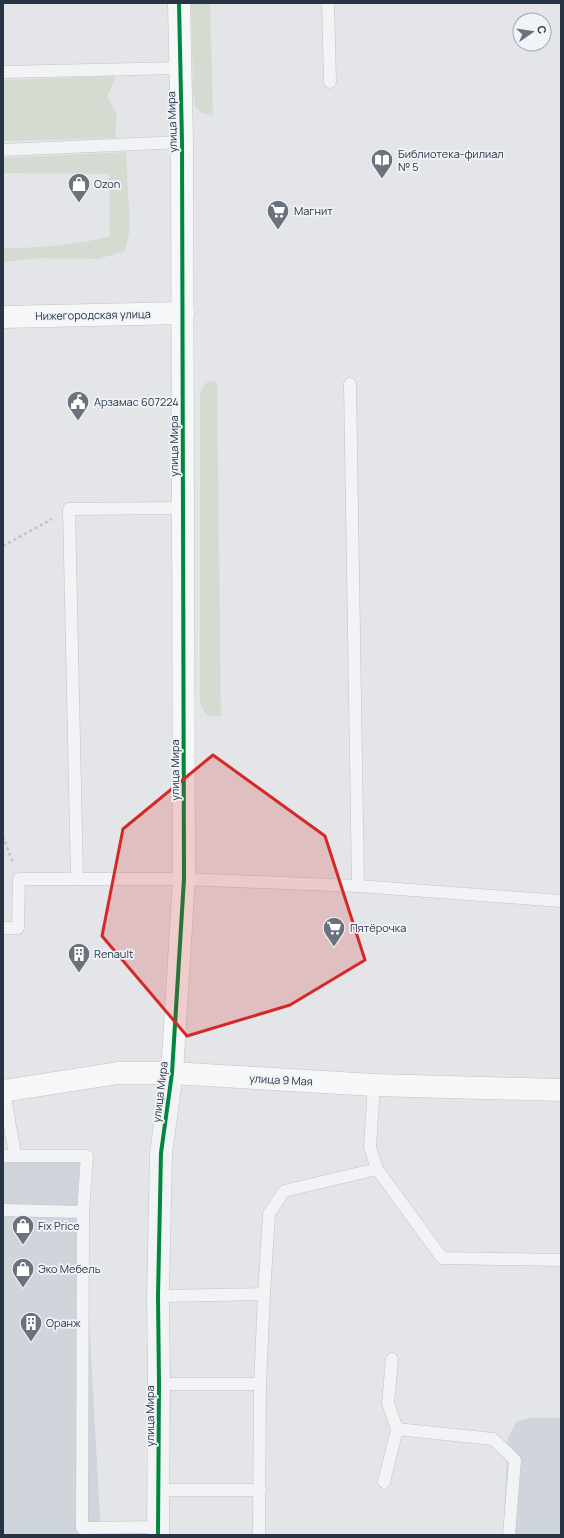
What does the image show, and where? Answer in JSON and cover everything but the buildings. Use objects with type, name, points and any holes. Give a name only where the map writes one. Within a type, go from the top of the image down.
[{"type":"street","name":"улица Мира","points":[[158,1490],[158,1296],[161,1153],[172,1073],[184,879],[183,313],[182,142],[179,3]]},
{"type":"street","name":"Нижегородская улица","points":[[3,317],[183,313]]},
{"type":"street","name":"улица 9 Мая","points":[[4,1091],[118,1073],[172,1073],[374,1085],[561,1090]]},
{"type":"lane","points":[[328,3],[330,82]]},
{"type":"lane","points":[[3,72],[180,68]]},
{"type":"lane","points":[[3,150],[182,142]]},
{"type":"lane","points":[[350,384],[358,886]]},
{"type":"lane","points":[[77,879],[69,508],[183,508]]},
{"type":"lane","points":[[3,928],[18,928],[19,879],[184,879],[358,886],[561,901]]},
{"type":"lane","points":[[374,1085],[370,1148],[377,1170],[442,1258],[561,1260]]},
{"type":"lane","points":[[4,1091],[9,1155],[87,1156],[83,1212],[82,1528],[158,1531],[158,1490],[260,1490]]},
{"type":"lane","points":[[259,1535],[260,1384],[269,1214],[284,1191],[377,1170]]},
{"type":"lane","points":[[3,1210],[83,1212]]},
{"type":"lane","points":[[158,1296],[264,1294]]},
{"type":"lane","points":[[384,1482],[397,1429],[388,1403],[392,1359]]},
{"type":"lane","points":[[159,1384],[260,1384]]},
{"type":"lane","points":[[397,1429],[493,1439],[514,1460],[509,1535]]},
{"type":"path","points":[[3,546],[69,508]]},
{"type":"path","points":[[3,836],[19,879]]},
{"type":"highlighted area","points":[[213,755],[325,836],[365,960],[290,1005],[187,1036],[102,936],[123,829]]},
{"type":"shaded area","points":[[191,3],[210,3],[213,116],[202,113],[195,106],[193,87]]},
{"type":"shaded area","points":[[116,76],[107,97],[117,114],[115,138],[3,141],[3,80]]},
{"type":"shaded area","points":[[126,152],[130,229],[125,251],[98,259],[41,258],[3,262],[3,248],[85,242],[110,236],[109,174],[3,173],[3,158]]},
{"type":"shaded area","points":[[212,381],[217,382],[221,716],[216,717],[208,715],[200,703],[200,393],[206,383]]},
{"type":"shaded area","points":[[3,1156],[87,1156],[83,1212],[101,1535],[3,1535]]},
{"type":"shaded area","points":[[531,1418],[561,1418],[561,1535],[503,1535],[508,1438],[517,1421]]},
{"type":"cycle path","points":[[158,1535],[158,1296],[161,1153],[172,1073],[184,879],[182,142],[179,3]]},
{"type":"place","name":"Библиотека-филиал № 5","points":[[382,180]]},
{"type":"place","name":"Ozon","points":[[79,204]]},
{"type":"place","name":"Магнит","points":[[278,230]]},
{"type":"place","name":"Арзамас 607224","points":[[78,422]]},
{"type":"place","name":"Пятёрочка","points":[[334,948]]},
{"type":"place","name":"Renault","points":[[79,974]]},
{"type":"place","name":"Fix Price","points":[[23,1246]]},
{"type":"place","name":"Эко Мебель","points":[[23,1288]]},
{"type":"place","name":"Оранж","points":[[31,1342]]}]
